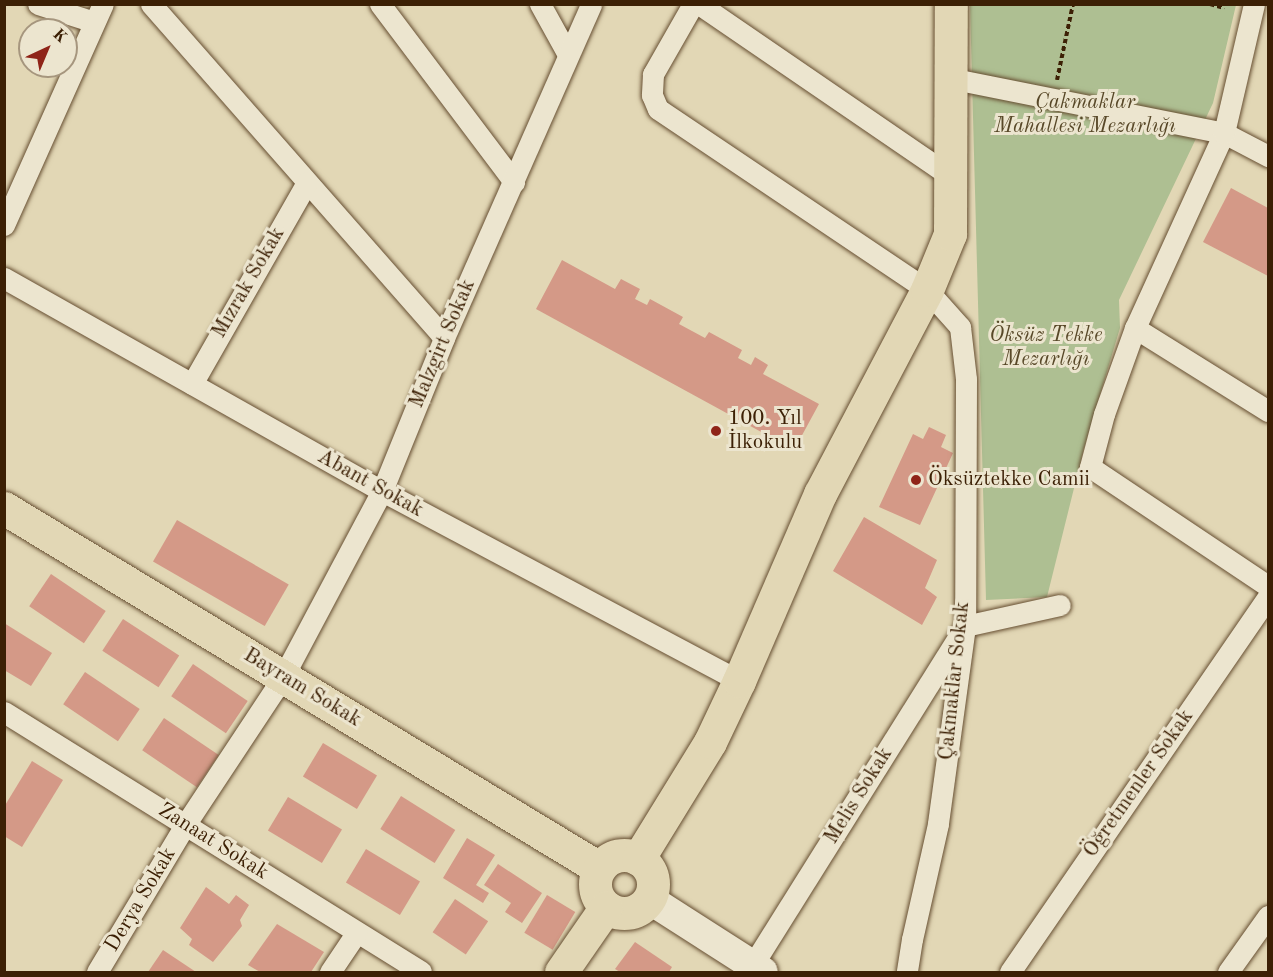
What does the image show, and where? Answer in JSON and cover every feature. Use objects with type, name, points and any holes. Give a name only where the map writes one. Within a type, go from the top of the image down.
[{"type":"main road","points":[[638,859],[710,742],[820,494],[927,290],[950,234],[951,4]]},
{"type":"main road","name":"Bayram Sokak","points":[[4,508],[599,868]]},
{"type":"main road","points":[[625,855],[638,859],[648,868],[652,877],[653,885],[649,899],[640,909],[632,913],[622,914],[606,907],[597,897],[594,887],[599,868],[616,856],[625,855]]},
{"type":"main road","points":[[649,899],[758,969]]},
{"type":"main road","points":[[561,972],[606,907]]},
{"type":"street","points":[[4,225],[98,13],[38,4]]},
{"type":"street","points":[[151,4],[444,338]]},
{"type":"street","points":[[381,4],[513,182]]},
{"type":"street","points":[[540,4],[567,53]]},
{"type":"street","name":"Malzgirt Sokak","points":[[283,676],[382,492],[444,338],[567,53],[591,4]]},
{"type":"street","name":"Çakmaklar Sokak","points":[[693,4],[653,74],[652,95],[658,109],[927,290],[960,327],[966,379],[965,626],[938,824],[912,939],[908,972]]},
{"type":"street","points":[[699,4],[952,177]]},
{"type":"street","points":[[1269,12],[1256,4],[1224,133],[1135,328],[1104,414],[1090,467],[1269,586]]},
{"type":"street","points":[[949,78],[1224,133],[1269,156]]},
{"type":"street","name":"Mızrak Sokak","points":[[192,384],[307,182]]},
{"type":"street","name":"Abant Sokak","points":[[4,278],[382,492],[739,681]]},
{"type":"street","points":[[1135,328],[1269,411]]},
{"type":"street","name":"Öğretmenler Sokak","points":[[1010,972],[1269,596]]},
{"type":"street","points":[[965,626],[1060,605]]},
{"type":"street","name":"Melis Sokak","points":[[758,969],[965,626]]},
{"type":"street","name":"Derya Sokak","points":[[97,972],[185,825],[283,676]]},
{"type":"street","name":"Zanaat Sokak","points":[[7,719],[185,825],[421,972]]},
{"type":"street","points":[[1228,972],[1269,916]]},
{"type":"street","points":[[330,972],[357,932]]},
{"type":"path","points":[[1053,98],[1073,4]]},
{"type":"path","points":[[1210,4],[1224,8]]},
{"type":"green space","name":"Çakmaklar Mahallesi Mezarlığı","points":[[970,5],[1236,5],[1213,103],[1119,300],[1120,328],[1084,448],[1047,597],[986,600]]},
{"type":"building","points":[[1231,188],[1268,208],[1268,276],[1203,242]]},
{"type":"building","name":"100. Yıl İlkokulu","points":[[562,260],[615,289],[621,279],[640,289],[635,299],[647,305],[650,299],[683,317],[679,324],[705,338],[709,332],[742,350],[738,358],[751,365],[755,357],[768,365],[763,374],[819,404],[794,450],[536,309]]},
{"type":"building","name":"Öksüztekke Camii","points":[[929,427],[946,435],[941,447],[953,453],[920,525],[879,507],[913,434],[923,439]]},
{"type":"building","points":[[864,517],[937,560],[925,588],[937,597],[922,625],[833,571]]},
{"type":"building","points":[[177,520],[289,584],[265,626],[153,562]]},
{"type":"building","points":[[51,574],[106,611],[84,643],[29,606]]},
{"type":"building","points":[[123,619],[179,655],[158,687],[102,651]]},
{"type":"building","points":[[4,623],[52,653],[31,686],[4,670]]},
{"type":"building","points":[[193,664],[248,701],[226,733],[171,696]]},
{"type":"building","points":[[85,672],[140,709],[118,741],[63,704]]},
{"type":"building","points":[[164,718],[219,755],[197,787],[142,750]]},
{"type":"building","points":[[323,743],[377,775],[357,809],[303,776]]},
{"type":"building","points":[[32,761],[63,780],[22,847],[4,836],[4,807]]},
{"type":"building","points":[[401,796],[455,830],[435,863],[380,829]]},
{"type":"building","points":[[288,797],[342,829],[322,863],[268,830]]},
{"type":"building","points":[[467,838],[495,855],[476,885],[489,893],[483,903],[443,878]]},
{"type":"building","points":[[366,849],[420,881],[400,915],[346,882]]},
{"type":"building","points":[[498,864],[542,893],[522,923],[505,912],[511,903],[484,885]]},
{"type":"building","points":[[206,887],[229,904],[236,895],[249,905],[240,920],[242,926],[213,962],[189,945],[192,939],[180,928]]},
{"type":"building","points":[[547,895],[575,912],[553,950],[524,933]]},
{"type":"building","points":[[455,899],[488,921],[466,955],[433,932]]},
{"type":"building","points":[[277,924],[324,952],[311,972],[260,972],[248,965]]},
{"type":"building","points":[[635,942],[672,967],[669,972],[620,972],[615,969]]},
{"type":"building","points":[[163,950],[196,972],[148,972]]},
{"type":"place","name":"100. Yıl İlkokulu","points":[[716,431]]},
{"type":"place","name":"Öksüztekke Camii","points":[[916,480]]},
{"type":"park label","name":"Öksüz Tekke Mezarlığı","points":[[1046,348]]}]
